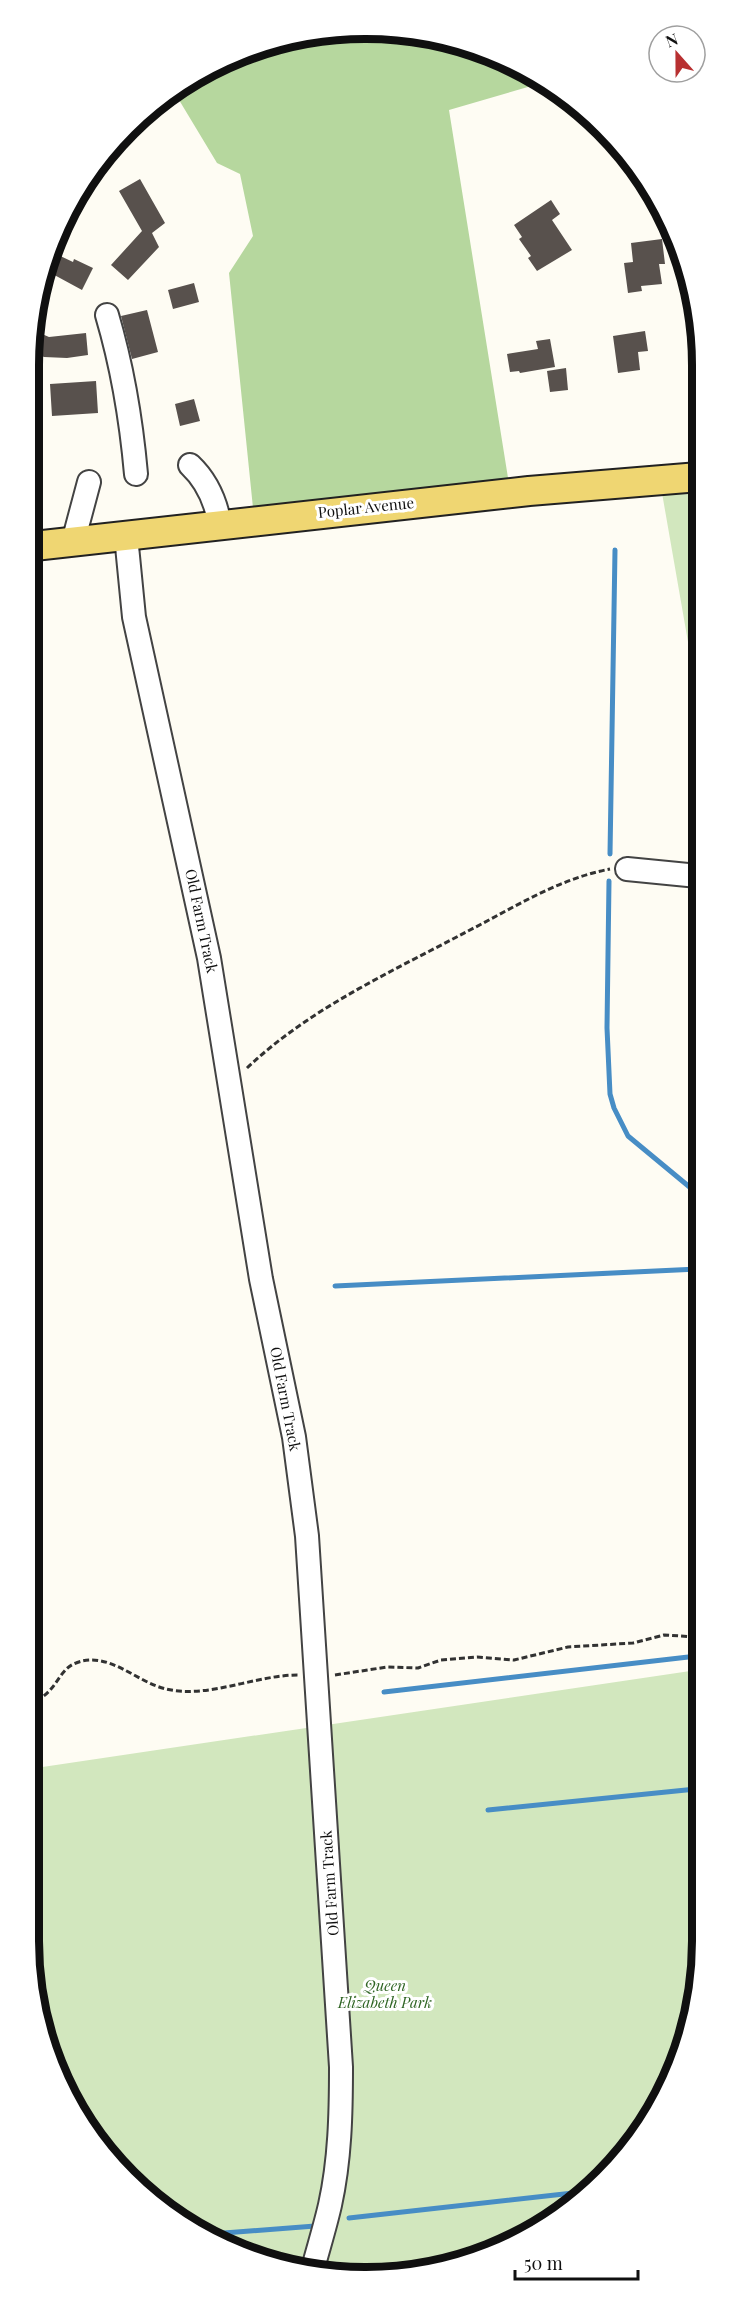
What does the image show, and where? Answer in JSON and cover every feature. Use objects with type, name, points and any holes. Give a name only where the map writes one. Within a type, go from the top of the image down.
[{"type":"main road","name":"Poplar Avenue","points":[[39,546],[529,490],[692,478]]},
{"type":"street","points":[[107,315],[120,361],[131,415],[136,474]]},
{"type":"street","points":[[190,465],[200,475],[217,507],[220,525]]},
{"type":"street","points":[[74,542],[89,482]]},
{"type":"street","name":"Old Farm Track","points":[[126,536],[134,617],[209,958],[261,1279],[294,1437],[307,1536],[341,2067],[340,2125],[335,2173],[330,2205],[314,2263]]},
{"type":"street","points":[[627,868],[692,875]]},
{"type":"path","points":[[231,1084],[251,1064],[289,1034],[348,995],[390,971],[547,890],[596,872],[627,868]]},
{"type":"path","points":[[39,1699],[51,1690],[69,1666],[82,1661],[104,1660],[151,1684],[167,1690],[185,1691],[217,1688],[286,1675],[334,1676],[387,1667],[418,1668],[441,1660],[477,1657],[514,1660],[568,1647],[633,1643],[664,1635],[692,1637]]},
{"type":"green space","points":[[344,40],[408,42],[470,56],[533,85],[449,110],[509,484],[253,508],[229,273],[253,236],[240,174],[217,163],[178,98],[221,73],[281,50]]},
{"type":"green space","points":[[692,466],[692,665],[658,470]]},
{"type":"green space","name":"Queen Elizabeth Park","points":[[692,1671],[692,1940],[689,1983],[675,2045],[648,2104],[611,2156],[564,2200],[510,2233],[450,2256],[387,2266],[323,2264],[261,2250],[202,2223],[150,2186],[106,2139],[83,2104],[56,2045],[45,2004],[40,1962],[39,1768]]},
{"type":"building","points":[[140,179],[165,223],[152,233],[159,247],[128,280],[111,265],[142,231],[119,191]]},
{"type":"building","points":[[551,200],[560,214],[552,220],[572,250],[537,271],[528,258],[531,256],[519,239],[522,237],[514,225]]},
{"type":"building","points":[[662,239],[665,264],[659,264],[662,284],[641,286],[642,291],[628,293],[624,263],[633,262],[631,243]]},
{"type":"building","points":[[58,255],[93,268],[82,290],[52,274]]},
{"type":"building","points":[[194,283],[199,302],[173,309],[168,290]]},
{"type":"building","points":[[147,310],[158,352],[132,359],[121,316]]},
{"type":"building","points":[[645,331],[648,351],[638,352],[640,370],[618,373],[613,336]]},
{"type":"building","points":[[86,333],[88,355],[67,358],[44,357],[40,355],[41,334],[49,337]]},
{"type":"building","points":[[550,339],[555,367],[520,373],[519,371],[510,372],[507,354],[538,349],[536,341]]},
{"type":"building","points":[[566,368],[568,390],[550,392],[547,371]]},
{"type":"building","points":[[96,381],[98,413],[52,416],[50,384]]},
{"type":"building","points":[[194,399],[200,421],[180,426],[175,404]]},
{"type":"waterway","points":[[610,854],[615,550]]},
{"type":"waterway","points":[[609,881],[607,1028],[610,1094],[614,1108],[628,1136],[692,1189]]},
{"type":"waterway","points":[[335,1286],[692,1269]]},
{"type":"waterway","points":[[384,1692],[692,1657]]},
{"type":"waterway","points":[[488,1810],[692,1789]]},
{"type":"waterway","points":[[349,2218],[572,2193]]},
{"type":"waterway","points":[[224,2233],[315,2226]]}]
